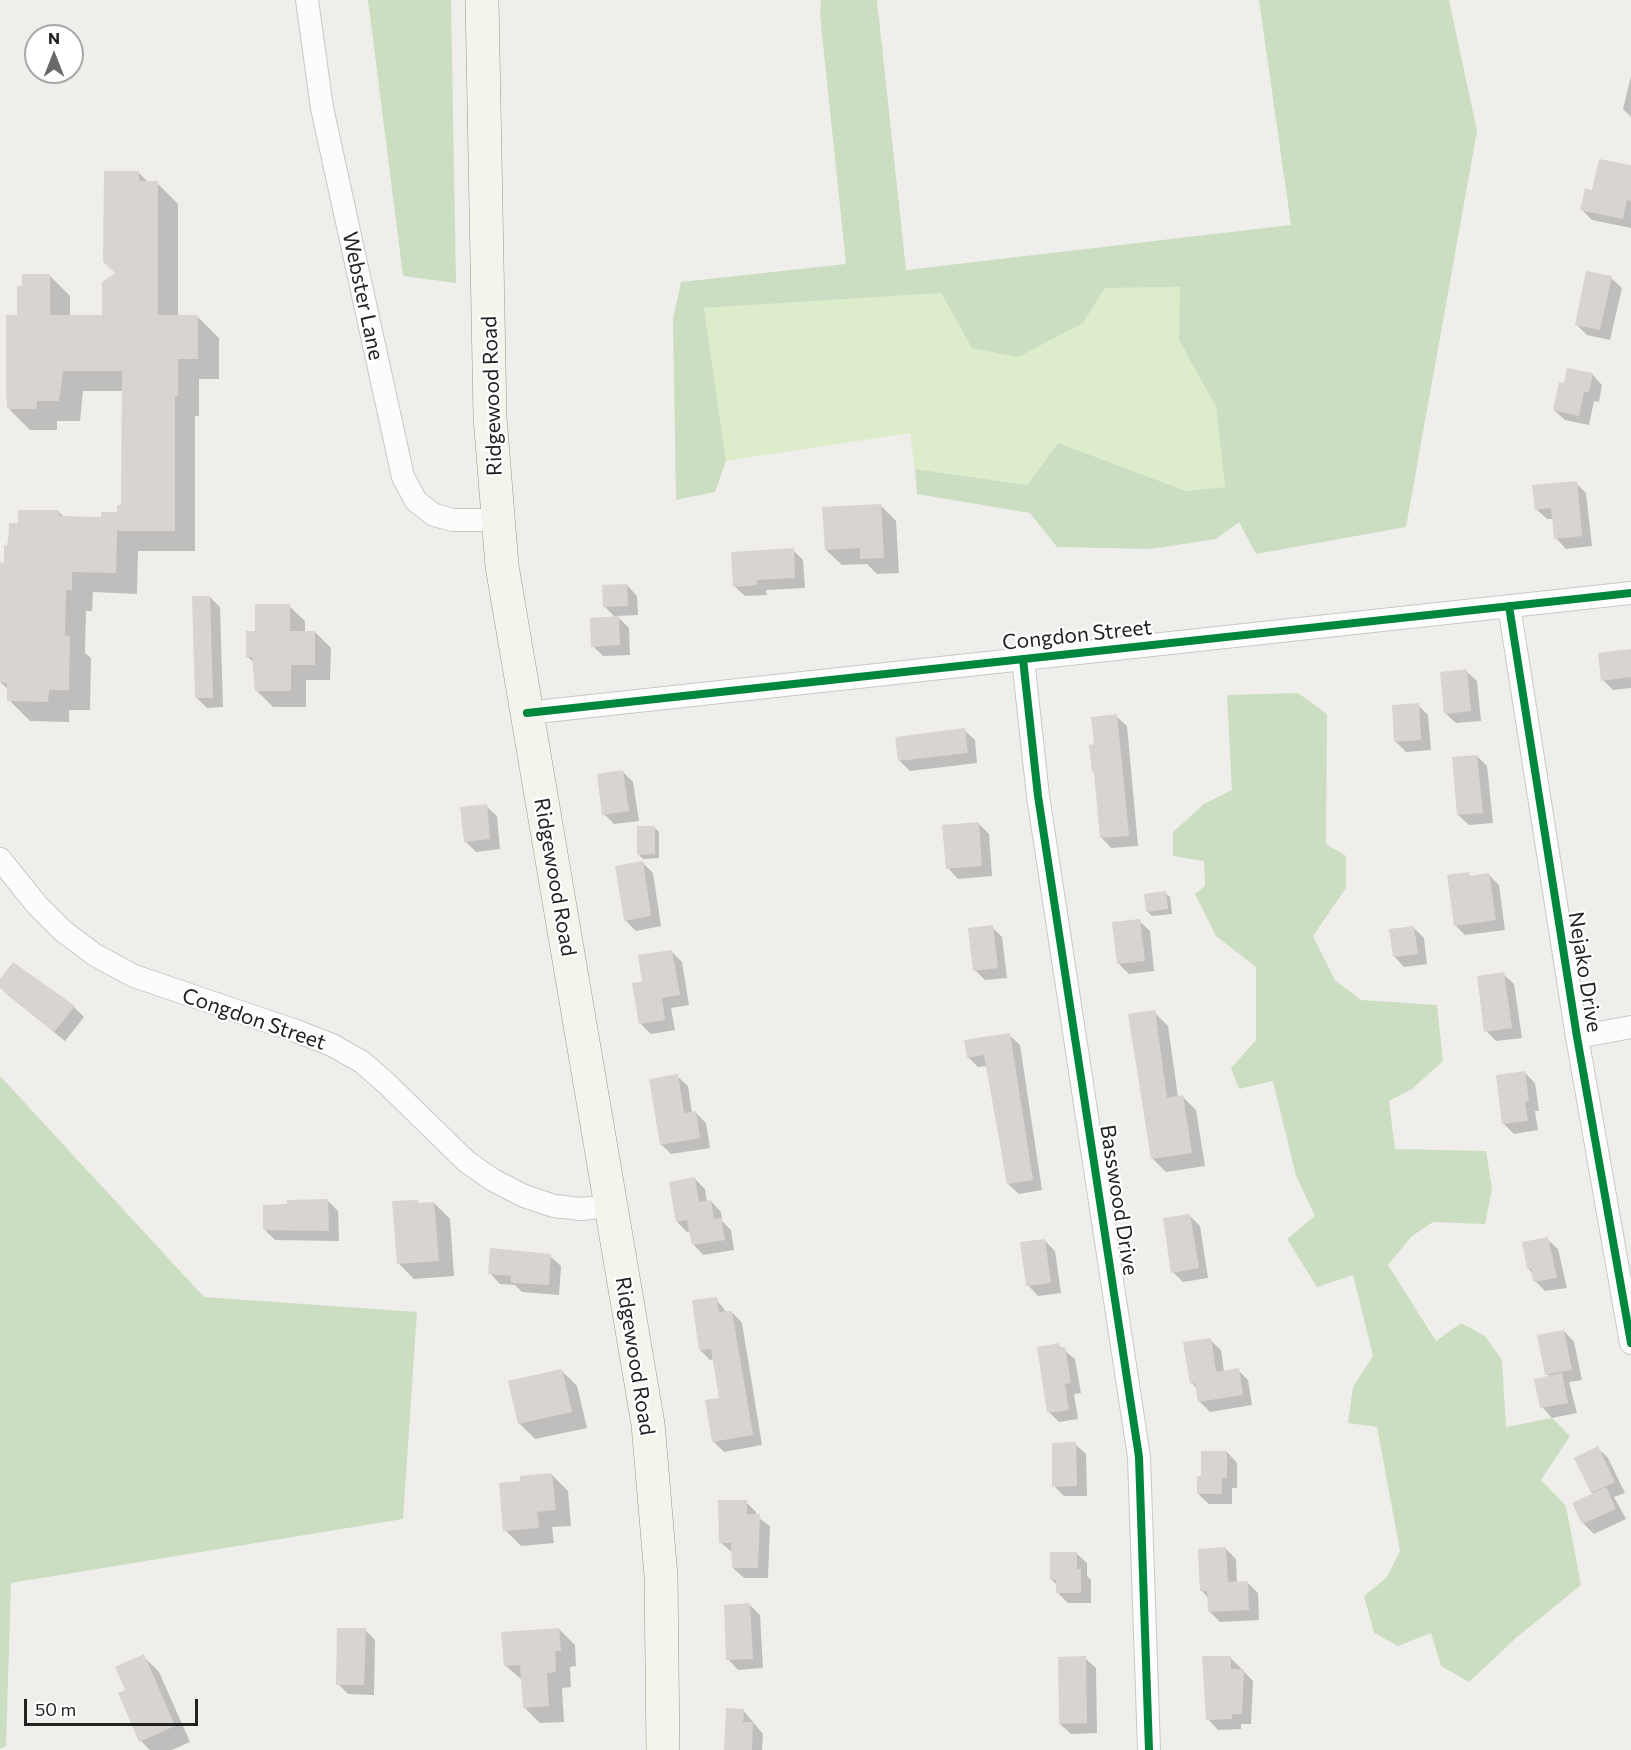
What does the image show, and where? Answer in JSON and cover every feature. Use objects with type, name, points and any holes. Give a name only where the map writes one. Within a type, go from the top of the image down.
[{"type":"main road","name":"Ridgewood Road","points":[[482,0],[490,417],[502,566],[648,1424],[661,1576],[663,1750]]},
{"type":"street","name":"Webster Lane","points":[[307,0],[322,108],[403,477],[416,501],[438,517],[453,520],[499,520]]},
{"type":"street","name":"Congdon Street","points":[[527,713],[1631,593]]},
{"type":"street","name":"Nejako Drive","points":[[1509,606],[1577,1037],[1631,1343]]},
{"type":"street","name":"Basswood Drive","points":[[1023,659],[1038,796],[1139,1457],[1149,1750]]},
{"type":"street","name":"Congdon Street","points":[[0,859],[37,905],[63,931],[94,955],[134,976],[296,1031],[362,1062],[467,1162],[493,1180],[524,1196],[554,1206],[581,1209],[610,1206]]},
{"type":"street","points":[[1577,1037],[1631,1027]]},
{"type":"green space","points":[[368,0],[451,0],[456,283],[403,276]]},
{"type":"green space","points":[[821,0],[877,0],[906,270],[1291,225],[1259,0],[1449,0],[1477,131],[1406,527],[1256,554],[1239,522],[1216,539],[1151,549],[1057,547],[1030,513],[917,494],[915,469],[1027,485],[1058,443],[1186,491],[1225,487],[1216,407],[1179,340],[1180,287],[1105,288],[1083,323],[1018,357],[972,348],[941,293],[704,308],[726,461],[715,492],[676,500],[673,319],[681,282],[846,264],[820,15]]},
{"type":"green space","points":[[1181,287],[1179,340],[1216,407],[1225,487],[1186,491],[1058,443],[1027,485],[915,469],[910,433],[726,461],[704,308],[941,293],[972,347],[1083,323],[1105,288]]},
{"type":"green space","points":[[1298,693],[1327,714],[1326,844],[1346,856],[1346,888],[1313,936],[1335,980],[1361,1000],[1437,1005],[1443,1061],[1412,1089],[1389,1101],[1395,1149],[1486,1151],[1492,1189],[1485,1224],[1433,1222],[1412,1236],[1388,1265],[1436,1341],[1461,1323],[1485,1336],[1502,1360],[1506,1427],[1552,1418],[1570,1436],[1541,1480],[1566,1506],[1581,1585],[1517,1637],[1469,1682],[1441,1666],[1431,1633],[1398,1646],[1374,1633],[1364,1596],[1387,1577],[1400,1551],[1377,1427],[1348,1423],[1353,1387],[1373,1356],[1353,1275],[1317,1287],[1287,1239],[1315,1216],[1296,1176],[1273,1081],[1239,1089],[1231,1068],[1256,1040],[1256,967],[1216,936],[1195,894],[1205,886],[1204,861],[1173,856],[1173,832],[1204,804],[1232,790],[1227,695]]},
{"type":"green space","points":[[0,1076],[204,1297],[417,1312],[403,1519],[11,1583],[6,1746],[0,1749]]},
{"type":"building","points":[[1599,159],[1631,165],[1631,201],[1627,200],[1623,219],[1580,210],[1585,188],[1592,190]]},
{"type":"building","points":[[104,171],[139,171],[139,181],[158,181],[158,315],[198,315],[198,359],[178,359],[178,396],[175,396],[175,531],[117,531],[116,573],[72,572],[72,590],[66,590],[65,636],[70,636],[69,690],[49,690],[48,702],[7,701],[7,683],[0,682],[0,562],[4,563],[4,545],[8,546],[9,523],[18,523],[18,510],[59,510],[59,516],[101,517],[101,512],[117,512],[117,505],[121,505],[122,371],[63,371],[59,401],[37,401],[37,409],[7,409],[6,315],[17,315],[17,286],[22,286],[22,274],[50,274],[50,315],[102,315],[102,282],[115,273],[103,262]]},
{"type":"building","points":[[1586,271],[1612,276],[1600,330],[1575,325]]},
{"type":"building","points":[[1567,368],[1593,373],[1589,392],[1584,392],[1579,416],[1553,410],[1559,382],[1564,383]]},
{"type":"building","points":[[1577,481],[1582,536],[1554,539],[1551,508],[1535,510],[1532,485]]},
{"type":"building","points":[[881,504],[884,558],[860,559],[860,548],[825,550],[822,507]]},
{"type":"building","points":[[794,548],[795,578],[757,580],[757,585],[733,587],[731,552]]},
{"type":"building","points":[[627,584],[628,606],[603,607],[602,585]]},
{"type":"building","points":[[192,596],[210,596],[213,698],[195,698]]},
{"type":"building","points":[[255,604],[290,604],[290,631],[315,631],[315,665],[291,665],[291,691],[255,691],[252,657],[246,657],[246,631],[255,631]]},
{"type":"building","points":[[619,616],[620,645],[591,647],[590,618]]},
{"type":"building","points":[[1631,649],[1631,677],[1601,681],[1598,653]]},
{"type":"building","points":[[1467,669],[1471,711],[1444,714],[1440,672]]},
{"type":"building","points":[[1419,703],[1421,740],[1394,742],[1392,705]]},
{"type":"building","points":[[1117,714],[1129,836],[1100,838],[1089,745],[1094,744],[1091,717]]},
{"type":"building","points":[[965,728],[968,753],[898,761],[895,737]]},
{"type":"building","points":[[1477,755],[1483,813],[1457,815],[1452,757]]},
{"type":"building","points":[[623,770],[629,811],[602,815],[597,774]]},
{"type":"building","points":[[487,804],[490,839],[464,842],[460,807]]},
{"type":"building","points":[[979,822],[982,866],[946,869],[942,825]]},
{"type":"building","points":[[637,826],[655,826],[655,854],[637,855]]},
{"type":"building","points":[[643,861],[651,916],[624,921],[615,866]]},
{"type":"building","points":[[1469,872],[1469,876],[1489,873],[1496,920],[1454,926],[1447,875]]},
{"type":"building","points":[[1166,891],[1168,909],[1146,912],[1144,894]]},
{"type":"building","points":[[1140,919],[1145,961],[1117,964],[1112,922]]},
{"type":"building","points":[[993,925],[998,968],[973,971],[968,928]]},
{"type":"building","points":[[1414,926],[1418,954],[1393,957],[1389,929]]},
{"type":"building","points":[[672,950],[680,995],[662,998],[665,1020],[639,1024],[632,983],[642,982],[638,955]]},
{"type":"building","points":[[13,962],[75,1006],[54,1032],[0,988],[0,979]]},
{"type":"building","points":[[1504,972],[1512,1028],[1484,1032],[1477,976]]},
{"type":"building","points":[[1155,1010],[1167,1098],[1183,1095],[1192,1153],[1151,1159],[1128,1014]]},
{"type":"building","points":[[1010,1033],[1033,1180],[1007,1184],[984,1055],[967,1058],[964,1040]]},
{"type":"building","points":[[1525,1071],[1529,1101],[1525,1101],[1528,1121],[1502,1124],[1496,1075]]},
{"type":"building","points":[[678,1074],[684,1113],[696,1111],[700,1138],[660,1145],[649,1079]]},
{"type":"building","points":[[695,1177],[699,1202],[711,1200],[714,1219],[721,1218],[725,1240],[692,1245],[687,1220],[676,1222],[669,1182]]},
{"type":"building","points":[[328,1199],[329,1231],[263,1230],[263,1205],[287,1204],[287,1200]]},
{"type":"building","points":[[418,1200],[418,1203],[434,1202],[439,1261],[397,1264],[392,1201]]},
{"type":"building","points":[[1190,1214],[1199,1268],[1171,1273],[1163,1218]]},
{"type":"building","points":[[1548,1237],[1557,1278],[1533,1282],[1531,1268],[1527,1269],[1522,1242]]},
{"type":"building","points":[[1045,1239],[1051,1283],[1026,1286],[1020,1242]]},
{"type":"building","points":[[490,1248],[551,1254],[549,1285],[511,1283],[511,1276],[488,1274]]},
{"type":"building","points":[[717,1297],[719,1312],[732,1311],[753,1435],[712,1442],[705,1400],[719,1398],[711,1349],[699,1350],[692,1300]]},
{"type":"building","points":[[1564,1330],[1572,1370],[1545,1375],[1537,1335]]},
{"type":"building","points":[[1211,1338],[1216,1372],[1239,1368],[1243,1395],[1198,1402],[1195,1383],[1190,1384],[1183,1342]]},
{"type":"building","points":[[1059,1343],[1059,1348],[1065,1347],[1071,1383],[1065,1384],[1069,1410],[1047,1413],[1037,1347]]},
{"type":"building","points":[[562,1369],[572,1412],[518,1424],[508,1381]]},
{"type":"building","points":[[1562,1373],[1568,1403],[1540,1408],[1534,1379]]},
{"type":"building","points":[[1076,1442],[1077,1486],[1052,1487],[1052,1443]]},
{"type":"building","points":[[1598,1446],[1615,1482],[1591,1493],[1574,1458]]},
{"type":"building","points":[[1201,1451],[1227,1451],[1227,1478],[1222,1478],[1222,1494],[1197,1494],[1197,1476],[1201,1476]]},
{"type":"building","points":[[552,1473],[556,1510],[537,1512],[539,1528],[503,1531],[499,1483],[520,1481],[520,1476]]},
{"type":"building","points":[[1606,1487],[1616,1509],[1582,1524],[1572,1503]]},
{"type":"building","points":[[718,1500],[747,1500],[747,1514],[760,1514],[758,1568],[732,1568],[731,1543],[719,1543]]},
{"type":"building","points":[[1226,1547],[1228,1582],[1248,1581],[1249,1610],[1208,1612],[1207,1591],[1200,1591],[1198,1549]]},
{"type":"building","points":[[1050,1552],[1077,1552],[1077,1569],[1081,1569],[1081,1593],[1056,1593],[1056,1580],[1050,1580]]},
{"type":"building","points":[[750,1603],[753,1659],[726,1660],[724,1605]]},
{"type":"building","points":[[337,1628],[366,1628],[364,1685],[336,1685]]},
{"type":"building","points":[[559,1628],[561,1651],[555,1651],[556,1672],[547,1673],[549,1706],[523,1708],[520,1665],[504,1666],[501,1632]]},
{"type":"building","points":[[144,1654],[175,1726],[139,1742],[118,1693],[125,1690],[115,1667]]},
{"type":"building","points":[[1086,1656],[1087,1723],[1059,1724],[1058,1657]]},
{"type":"building","points":[[1202,1656],[1231,1656],[1231,1669],[1244,1669],[1242,1714],[1232,1714],[1232,1719],[1206,1720]]},
{"type":"building","points":[[726,1708],[744,1709],[743,1722],[753,1722],[752,1750],[724,1750]]},
{"type":"cycle path","points":[[527,713],[1631,593]]},
{"type":"cycle path","points":[[1509,606],[1577,1037],[1631,1343]]},
{"type":"cycle path","points":[[1023,659],[1038,796],[1139,1457],[1149,1750]]}]
